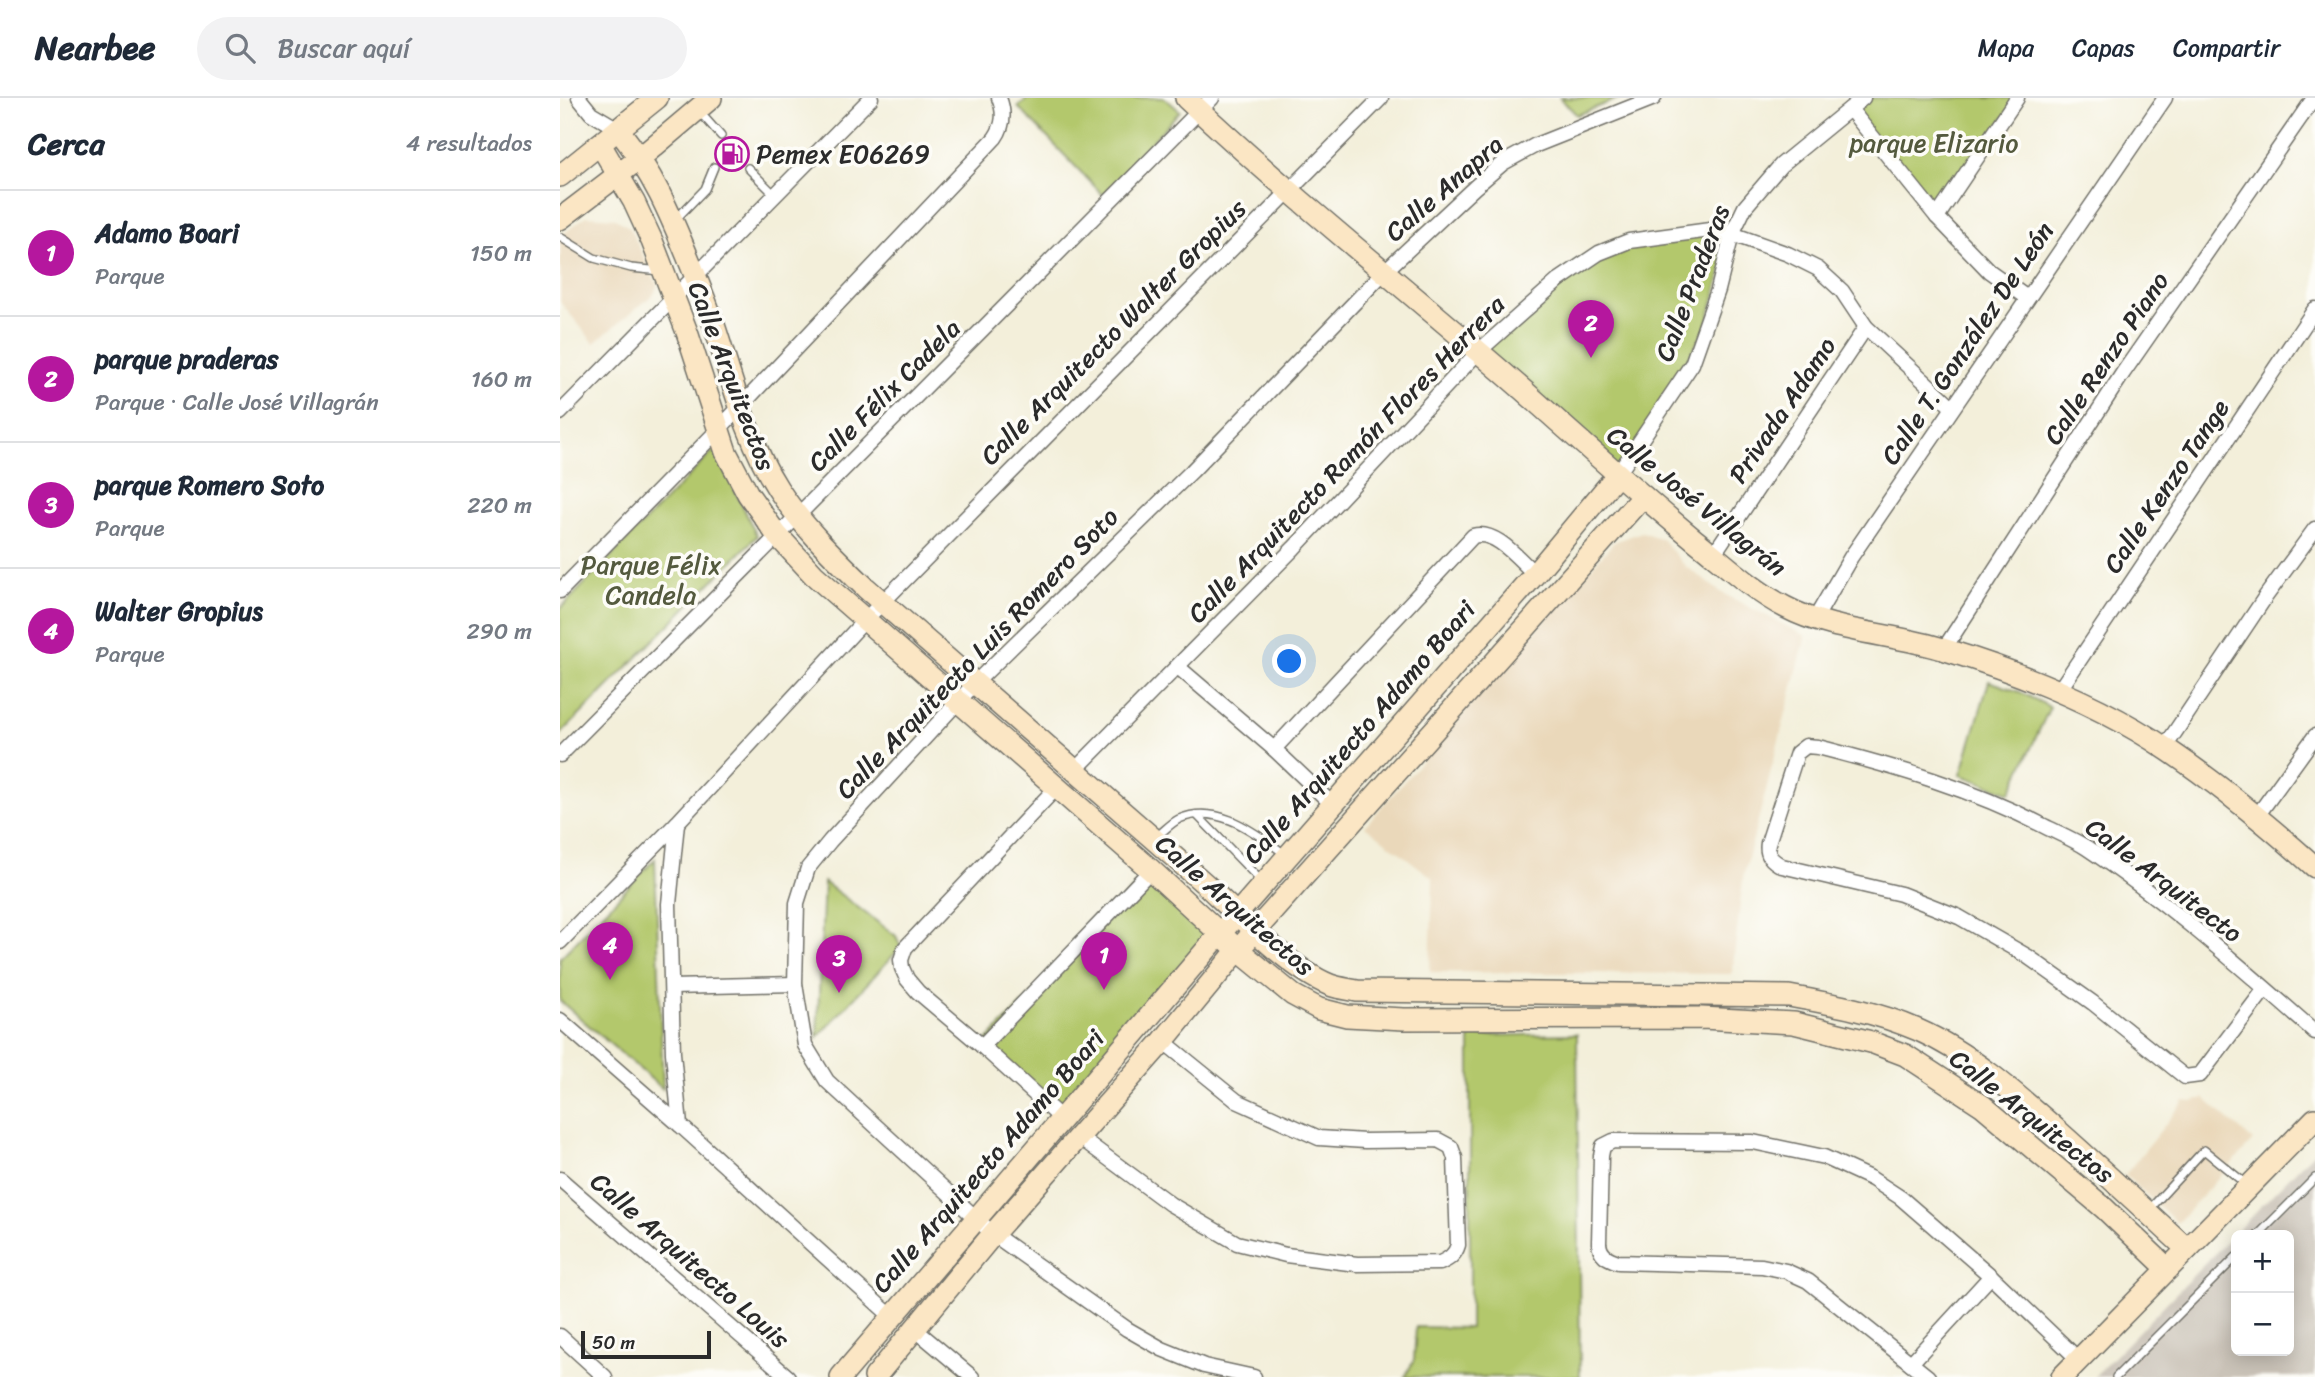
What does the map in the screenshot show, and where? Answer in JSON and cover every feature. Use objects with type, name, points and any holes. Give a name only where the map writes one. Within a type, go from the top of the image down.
[{"type":"street","points":[[579,98],[591,113],[618,129]]},
{"type":"street","points":[[560,176],[657,98]]},
{"type":"street","points":[[560,413],[871,98]]},
{"type":"street","points":[[560,591],[719,429],[995,138],[1003,119],[999,98]]},
{"type":"street","name":"Calle Arquitecto Walter Gropius","points":[[865,620],[1381,98]]},
{"type":"street","name":"Calle Anapra","points":[[1385,271],[1503,163],[1536,145],[1654,98]]},
{"type":"street","name":"Calle Praderas","points":[[1618,474],[1692,364],[1718,290],[1732,234],[1745,207],[1781,165],[1863,98]]},
{"type":"street","points":[[1937,217],[2017,98]]},
{"type":"street","name":"Calle T. González De León","points":[[1815,619],[1851,557],[2165,98]]},
{"type":"street","name":"Calle Renzo Piano","points":[[1944,649],[2123,373],[2314,98]]},
{"type":"street","name":"Calle José Villagrán","points":[[1199,102],[1288,190],[1479,351],[1643,496],[1758,591],[1787,608],[1815,619],[1944,649],[2059,692],[2165,747],[2257,816],[2315,867]]},
{"type":"street","name":"Calle Félix Cadela","points":[[560,755],[990,324],[1199,102]]},
{"type":"street","points":[[560,219],[640,158],[704,104]]},
{"type":"street","points":[[1850,109],[1937,217],[1989,271],[2027,298]]},
{"type":"street","points":[[591,113],[600,144]]},
{"type":"street","name":"Calle Arquitectos","points":[[618,129],[656,183],[713,321],[740,407],[776,486],[797,516],[832,555],[882,602],[976,682],[1256,932],[1307,973],[1331,985],[1357,991],[1789,996],[1843,1006],[1920,1031],[1962,1055],[1997,1080],[2187,1250]]},
{"type":"street","name":"Calle Arquitectos","points":[[600,144],[635,202],[687,332],[726,452],[748,494],[777,535],[814,575],[1151,870],[1238,950],[1293,995],[1319,1009],[1347,1016],[1404,1019],[1702,1018],[1794,1023],[1871,1042],[1905,1055],[1983,1106],[2104,1208],[2168,1269]]},
{"type":"street","name":"Calle Arquitecto Ramón Flores Herrera","points":[[1075,770],[1294,548],[1479,351],[1559,280],[1599,253],[1629,241],[1710,230],[1732,234],[1788,254],[1818,269],[1842,291],[1866,327],[1952,407]]},
{"type":"street","name":"Calle Arquitecto Luis Romero Soto","points":[[1254,1377],[1203,1366],[1162,1349],[1127,1329],[993,1234],[827,1081],[804,1045],[795,984],[797,903],[808,868],[957,701],[1192,471],[1385,271]]},
{"type":"street","name":"Calle Kenzo Tange","points":[[2059,692],[2315,309]]},
{"type":"street","name":"Privada Adamo","points":[[1713,555],[1866,327]]},
{"type":"street","name":"Calle Arquitecto Adamo Boari","points":[[841,1377],[1263,883],[1535,573],[1618,474]]},
{"type":"street","name":"Calle Arquitecto Adamo Boari","points":[[874,1377],[993,1234],[1163,1041],[1238,950],[1643,496]]},
{"type":"street","points":[[2165,747],[2266,596],[2315,529]]},
{"type":"street","points":[[1274,749],[1473,536],[1480,534],[1499,542],[1535,573]]},
{"type":"street","points":[[560,942],[677,823],[865,620]]},
{"type":"street","points":[[1178,667],[1274,749],[1333,805]]},
{"type":"street","points":[[2257,816],[2315,736]]},
{"type":"street","name":"Calle Arquitecto","points":[[2265,989],[2200,1075],[2185,1077],[2093,1003],[2027,956],[1959,917],[1901,894],[1782,866],[1769,857],[1768,843],[1794,758],[1800,749],[1806,746],[1818,747],[1918,774],[2002,805],[2085,847],[2181,918],[2265,989],[2315,1032]]},
{"type":"street","points":[[1057,787],[905,948],[901,960],[907,979],[938,1010],[1062,1119]]},
{"type":"street","points":[[677,823],[669,904],[673,1053],[680,1125]]},
{"type":"street","points":[[982,1046],[1151,870]]},
{"type":"street","points":[[672,987],[795,984]]},
{"type":"street","points":[[1515,994],[1515,1019]]},
{"type":"street","points":[[560,1020],[891,1317]]},
{"type":"street","points":[[1905,1055],[1920,1031]]},
{"type":"street","points":[[1078,1136],[1170,1204],[1237,1243],[1286,1255],[1357,1264],[1419,1265],[1440,1263],[1450,1258],[1458,1245],[1455,1158],[1451,1147],[1438,1140],[1366,1142],[1319,1138],[1237,1101],[1163,1041]]},
{"type":"street","points":[[2062,1377],[2315,1119]]},
{"type":"street","points":[[1928,1377],[1808,1281],[1786,1271],[1762,1266],[1618,1262],[1603,1255],[1599,1242],[1603,1146],[1613,1141],[1753,1142],[1824,1157],[1872,1179],[1900,1198],[1991,1276],[2079,1360]]},
{"type":"street","name":"Calle Arquitecto Louis","points":[[560,1179],[788,1377]]},
{"type":"street","points":[[1911,1363],[1991,1276]]},
{"type":"street","points":[[916,1329],[972,1377]]},
{"type":"street","points":[[560,1336],[605,1377]]},
{"type":"lane","points":[[704,104],[721,136]]},
{"type":"lane","points":[[673,221],[705,189],[714,167]]},
{"type":"lane","points":[[748,168],[775,196]]},
{"type":"lane","points":[[560,237],[594,258],[631,268],[662,271]]},
{"type":"lane","points":[[1153,839],[1178,820],[1197,814],[1244,824],[1288,856]]},
{"type":"lane","points":[[1197,814],[1263,883]]},
{"type":"lane","points":[[2147,1212],[2204,1150],[2249,1187]]},
{"type":"lane","points":[[2263,1230],[2315,1178]]},
{"type":"lane","points":[[2116,1377],[2231,1262]]},
{"type":"shaded area","points":[[586,216],[615,218],[630,228],[657,285],[654,294],[594,343],[560,302],[560,237]]},
{"type":"shaded area","points":[[1642,532],[1662,539],[1685,566],[1722,593],[1806,636],[1743,878],[1732,974],[1430,972],[1433,878],[1365,826],[1614,542]]},
{"type":"shaded area","points":[[2204,1098],[2253,1141],[2177,1223],[2125,1175],[2184,1101],[2193,1102]]},
{"type":"shaded area","points":[[2315,1151],[2315,1377],[2094,1377],[2231,1237],[2231,1356],[2294,1356],[2294,1230],[2238,1230]]},
{"type":"green space","points":[[1028,98],[1165,98],[1180,111],[1103,195],[1018,107]]},
{"type":"green space","points":[[1560,98],[1620,98],[1577,115]]},
{"type":"green space","name":"parque Elizario","points":[[1863,98],[2017,98],[1937,217],[1850,109]]},
{"type":"green space","points":[[1732,234],[1706,328],[1618,474],[1479,351],[1559,280],[1629,241]]},
{"type":"green space","name":"Parque Félix Candela","points":[[715,449],[757,536],[560,735],[560,609]]},
{"type":"green space","points":[[1989,681],[2050,707],[2010,793],[1961,775]]},
{"type":"green space","points":[[655,859],[663,1089],[560,1001],[560,958]]},
{"type":"green space","points":[[1151,870],[1220,933],[1062,1119],[982,1046]]},
{"type":"green space","points":[[824,882],[896,936],[901,947],[817,1038]]},
{"type":"green space","points":[[1577,1034],[1580,1377],[1405,1377],[1414,1360],[1416,1327],[1470,1328],[1470,1036]]},
{"type":"place","name":"Pemex E06269","points":[[732,154]]},
{"type":"place","name":"parque praderas","points":[[1591,358]]},
{"type":"place","name":"Walter Gropius","points":[[610,980]]},
{"type":"place","name":"Adamo Boari","points":[[1104,990]]},
{"type":"place","name":"parque Romero Soto","points":[[839,993]]}]
